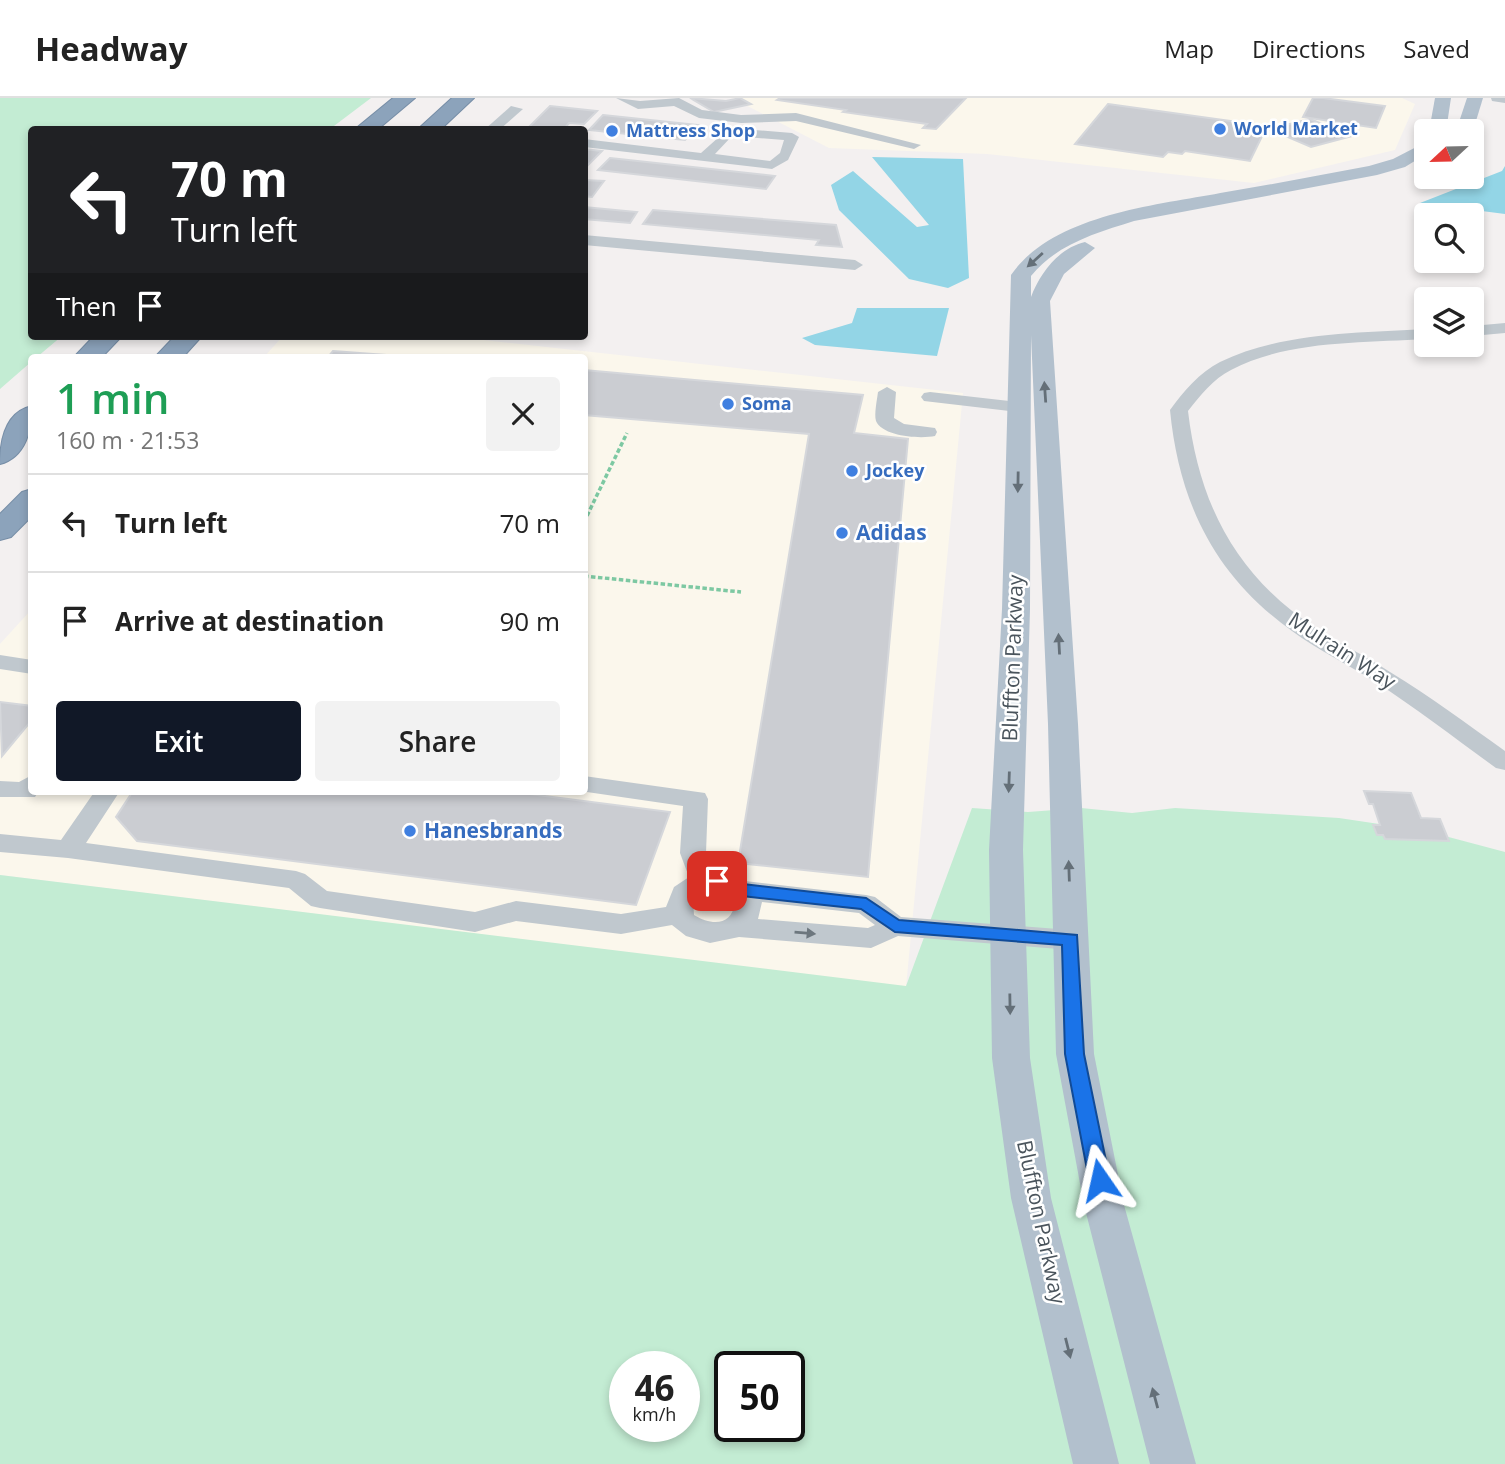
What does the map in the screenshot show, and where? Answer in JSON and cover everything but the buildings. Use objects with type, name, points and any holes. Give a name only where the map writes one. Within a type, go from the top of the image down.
[{"type":"highway","points":[[369,126],[405,98]]},
{"type":"highway","points":[[438,126],[464,98]]},
{"type":"highway","points":[[90,354],[104,340]]},
{"type":"highway","points":[[171,354],[185,340]]},
{"type":"highway","points":[[0,440],[28,416]]},
{"type":"highway","points":[[0,455],[28,417]]},
{"type":"highway","points":[[0,531],[28,502]]},
{"type":"main road","points":[[1440,119],[1443,98]]},
{"type":"main road","points":[[1469,119],[1475,98]]},
{"type":"main road","name":"Bluffton Parkway","points":[[1096,1464],[1031,1198],[1011,1058],[1006,850],[1016,609],[1021,275],[1031,262],[1051,247],[1091,228],[1130,216],[1371,171],[1399,163],[1414,155]]},
{"type":"main road","name":"Bluffton Parkway","points":[[1173,1464],[1104,1206],[1075,1054],[1063,724],[1041,346],[1041,301],[1047,278],[1066,260],[1121,231],[1170,218],[1338,189],[1414,169]]},
{"type":"street","points":[[622,98],[638,105],[673,100],[699,114],[722,118],[796,117],[914,145]]},
{"type":"street","points":[[1497,98],[1505,99]]},
{"type":"street","points":[[495,126],[516,109]]},
{"type":"street","points":[[705,157],[729,132],[790,144],[841,127]]},
{"type":"street","points":[[588,143],[772,165],[782,161],[790,144]]},
{"type":"street","points":[[588,227],[794,246]]},
{"type":"street","points":[[588,240],[855,265]]},
{"type":"street","points":[[723,271],[732,254]]},
{"type":"street","points":[[1484,330],[1505,328]]},
{"type":"street","name":"Mulrain Way","points":[[1414,335],[1330,341],[1278,351],[1227,366],[1204,381],[1179,410],[1181,446],[1202,515],[1229,560],[1258,590],[1297,625],[1383,677],[1505,762]]},
{"type":"street","points":[[887,392],[884,420],[899,429],[928,432]]},
{"type":"street","points":[[930,397],[1020,407]]},
{"type":"street","points":[[0,662],[28,666]]},
{"type":"street","points":[[588,785],[696,799],[693,853],[704,882]]},
{"type":"street","points":[[0,789],[26,791],[28,788]]},
{"type":"street","points":[[68,849],[104,795]]},
{"type":"street","points":[[0,843],[68,849],[296,880],[320,899],[475,922],[516,911],[621,924],[678,914]]},
{"type":"street","points":[[895,926],[866,904],[742,890],[731,884],[704,882],[682,894],[678,904],[678,914],[685,923],[709,933],[737,927],[871,938],[895,926],[1071,940]]},
{"type":"street","points":[[737,927],[746,919],[750,909],[749,899],[742,890]]},
{"type":"path","points":[[588,514],[627,433]]},
{"type":"path","points":[[588,576],[741,592]]},
{"type":"shaded area","points":[[732,98],[1402,98],[1415,104],[1395,150],[1254,183],[987,154],[829,148]]},
{"type":"shaded area","points":[[279,340],[483,340],[963,393],[906,987],[0,875],[0,644],[28,613],[28,795],[588,795],[588,354],[267,354]]},
{"type":"green space","points":[[0,98],[371,98],[334,126],[28,126],[28,340],[57,340],[41,354],[28,354],[28,365],[0,389]]},
{"type":"green space","points":[[972,808],[1028,812],[1081,808],[1132,813],[1175,808],[1339,818],[1426,831],[1505,852],[1505,1464],[0,1464],[0,875],[906,986]]},
{"type":"water","points":[[872,157],[963,159],[969,278],[948,288],[909,279],[839,210],[831,185],[853,171],[917,227],[929,225]]},
{"type":"water","points":[[1505,166],[1505,214],[1484,211],[1484,203],[1420,203],[1456,189],[1484,189],[1484,178],[1502,171]]},
{"type":"water","points":[[857,308],[949,308],[937,356],[815,345],[802,338],[852,323]]},
{"type":"place","name":"World Market","points":[[1220,129]]},
{"type":"place","name":"Mattress Shop","points":[[612,131]]},
{"type":"place","name":"Soma","points":[[728,404]]},
{"type":"place","name":"Jockey","points":[[852,471]]},
{"type":"place","name":"Adidas","points":[[842,533]]},
{"type":"place","name":"Hanesbrands","points":[[410,831]]},
{"type":"route","points":[[717,881],[742,890],[866,904],[895,926],[1071,940],[1075,1054],[1100,1180]]}]
